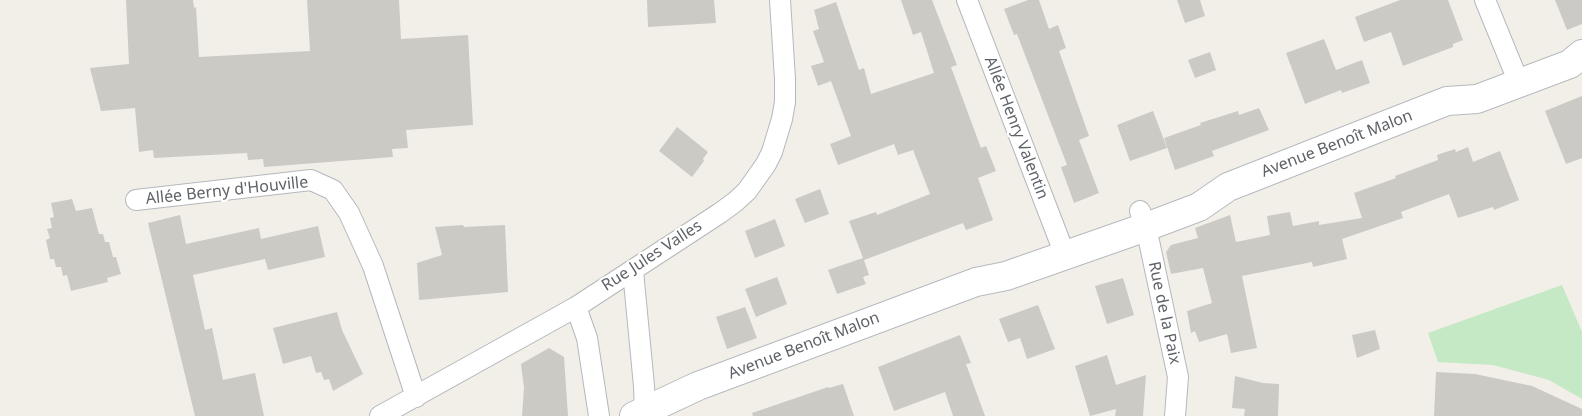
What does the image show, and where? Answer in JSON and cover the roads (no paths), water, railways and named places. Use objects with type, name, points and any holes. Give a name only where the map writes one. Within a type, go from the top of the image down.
[{"type":"main road","name":"Avenue Benoît Malon","points":[[1516,75],[1564,49],[1582,46]]},
{"type":"main road","name":"Avenue Benoît Malon","points":[[641,414],[698,386],[976,282],[1001,264],[1062,248],[1143,219],[1190,192],[1228,186],[1447,101],[1465,86],[1570,64],[1582,54]]},
{"type":"street","name":"Rue Jules Valles","points":[[380,416],[576,307],[735,202],[753,184],[766,164],[778,135],[785,102],[780,0]]},
{"type":"street","name":"Allée Henry Valentin","points":[[967,0],[1062,248]]},
{"type":"street","points":[[1485,0],[1516,75]]},
{"type":"street","name":"Allée Berny d'Houville","points":[[136,200],[311,180],[333,190],[350,213],[373,266],[416,396]]},
{"type":"street","name":"Rue de la Paix","points":[[1143,219],[1178,378],[1175,416]]},
{"type":"street","points":[[633,271],[644,386],[641,414]]},
{"type":"street","points":[[576,307],[587,338],[599,416]]}]
